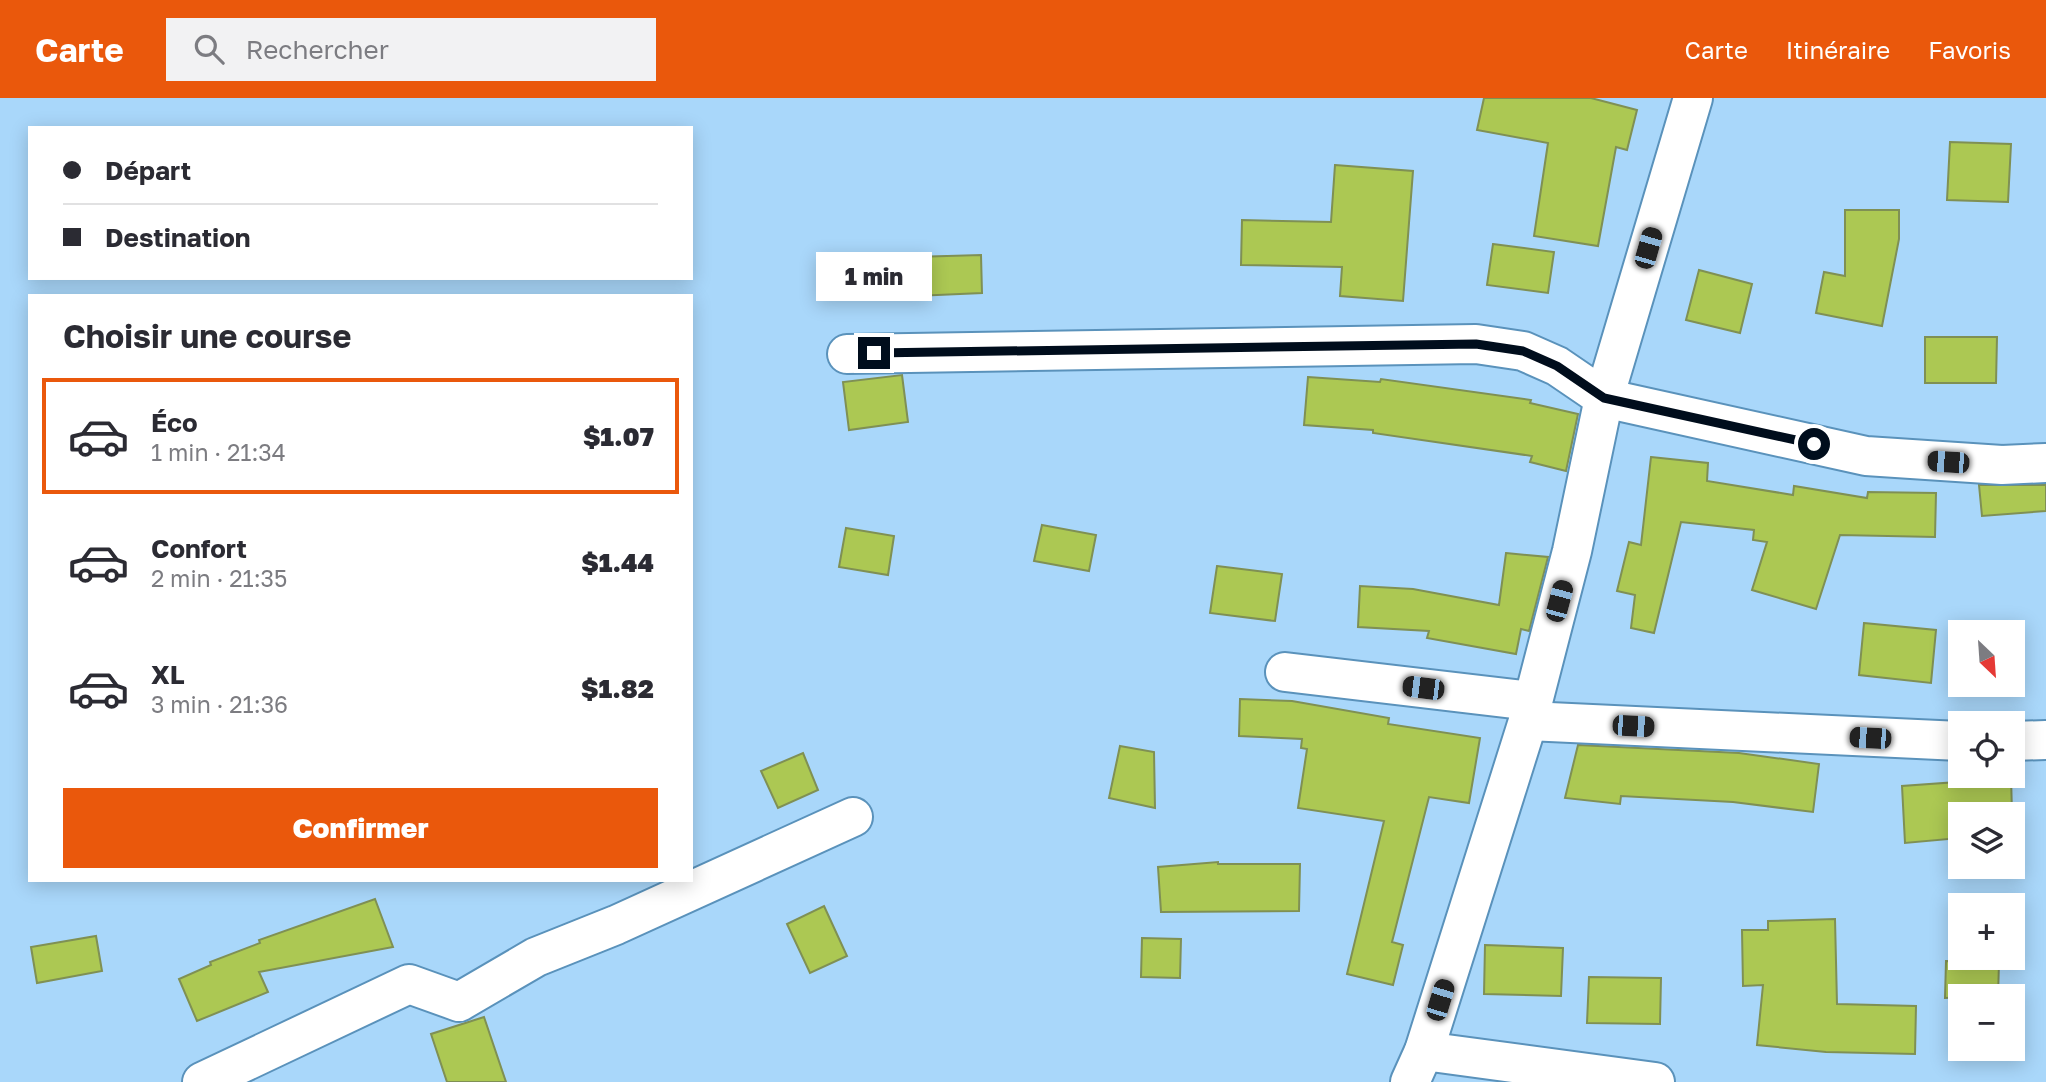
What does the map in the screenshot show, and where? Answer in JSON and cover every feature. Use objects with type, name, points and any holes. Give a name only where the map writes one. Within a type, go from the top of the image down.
[{"type":"street","points":[[1655,1082],[1417,1066],[1530,711],[1572,551],[1604,398],[1693,98]]},
{"type":"street","points":[[847,354],[1476,344],[1523,351],[1557,366],[1604,398],[1866,456],[2002,465],[2046,463]]},
{"type":"street","points":[[1285,672],[1530,711],[1948,740]]},
{"type":"street","points":[[2025,741],[2046,740]]},
{"type":"street","points":[[202,1082],[409,984],[460,1002],[536,957],[616,925],[853,817]]},
{"type":"building","points":[[1484,98],[1591,98],[1637,110],[1627,150],[1616,147],[1598,246],[1534,236],[1548,143],[1477,130]]},
{"type":"building","points":[[1950,142],[2011,144],[2008,202],[1947,200]]},
{"type":"building","points":[[1335,165],[1413,171],[1403,301],[1340,296],[1342,267],[1241,265],[1242,220],[1331,222]]},
{"type":"building","points":[[1845,210],[1899,210],[1899,239],[1882,326],[1816,313],[1824,272],[1845,276]]},
{"type":"building","points":[[1493,244],[1554,252],[1548,293],[1487,285]]},
{"type":"building","points":[[981,255],[982,293],[915,296],[913,257]]},
{"type":"building","points":[[1699,270],[1752,284],[1740,333],[1686,320]]},
{"type":"building","points":[[1925,337],[1997,337],[1996,383],[1925,383]]},
{"type":"building","points":[[902,375],[908,422],[849,430],[843,382]]},
{"type":"building","points":[[1308,377],[1380,382],[1381,379],[1531,400],[1530,403],[1578,414],[1566,471],[1530,462],[1532,456],[1373,433],[1373,430],[1304,425]]},
{"type":"building","points":[[1651,457],[1708,463],[1707,481],[1793,495],[1794,486],[1867,498],[1868,492],[1936,493],[1935,537],[1840,535],[1816,609],[1752,590],[1767,542],[1753,540],[1754,530],[1681,522],[1654,633],[1631,628],[1635,595],[1617,591],[1629,542],[1641,545]]},
{"type":"building","points":[[1979,485],[2046,485],[2046,511],[1982,516]]},
{"type":"building","points":[[1042,525],[1096,535],[1089,571],[1034,561]]},
{"type":"building","points":[[846,528],[894,536],[888,575],[839,567]]},
{"type":"building","points":[[1506,553],[1548,557],[1529,631],[1521,629],[1516,654],[1427,638],[1429,631],[1358,627],[1360,586],[1413,589],[1499,605]]},
{"type":"building","points":[[1217,566],[1282,574],[1275,621],[1210,613]]},
{"type":"building","points":[[1864,623],[1936,630],[1931,683],[1859,675]]},
{"type":"building","points":[[1240,699],[1292,701],[1389,718],[1388,724],[1480,738],[1469,803],[1429,797],[1392,942],[1403,945],[1393,985],[1347,974],[1384,821],[1298,808],[1307,749],[1301,748],[1302,739],[1239,736]]},
{"type":"building","points":[[1578,745],[1739,753],[1819,764],[1813,812],[1733,802],[1621,796],[1620,804],[1565,798]]},
{"type":"building","points":[[1120,746],[1154,752],[1155,808],[1109,798]]},
{"type":"building","points":[[803,753],[818,790],[778,808],[761,771]]},
{"type":"building","points":[[1948,783],[1948,788],[2011,788],[2012,802],[1948,802],[1948,839],[1905,843],[1902,786]]},
{"type":"building","points":[[1218,862],[1300,864],[1299,911],[1161,912],[1158,867]]},
{"type":"building","points":[[375,899],[393,947],[259,972],[268,992],[197,1021],[179,979],[211,965],[210,962],[260,943],[259,940]]},
{"type":"building","points":[[824,906],[847,956],[810,973],[787,924]]},
{"type":"building","points":[[1835,919],[1837,1004],[1916,1006],[1915,1054],[1826,1052],[1757,1045],[1763,985],[1743,986],[1742,930],[1768,930],[1768,921]]},
{"type":"building","points":[[96,936],[102,971],[37,983],[31,947]]},
{"type":"building","points":[[1142,938],[1181,939],[1180,978],[1141,977]]},
{"type":"building","points":[[1485,945],[1563,948],[1561,996],[1484,994]]},
{"type":"building","points":[[1946,961],[1948,970],[1999,970],[1998,984],[1948,984],[1948,998],[1945,998]]},
{"type":"building","points":[[1589,977],[1661,978],[1660,1024],[1587,1023]]},
{"type":"building","points":[[484,1017],[506,1082],[447,1082],[431,1034]]},
{"type":"route","points":[[874,353],[1476,344],[1523,351],[1557,366],[1604,398],[1814,444]]}]
